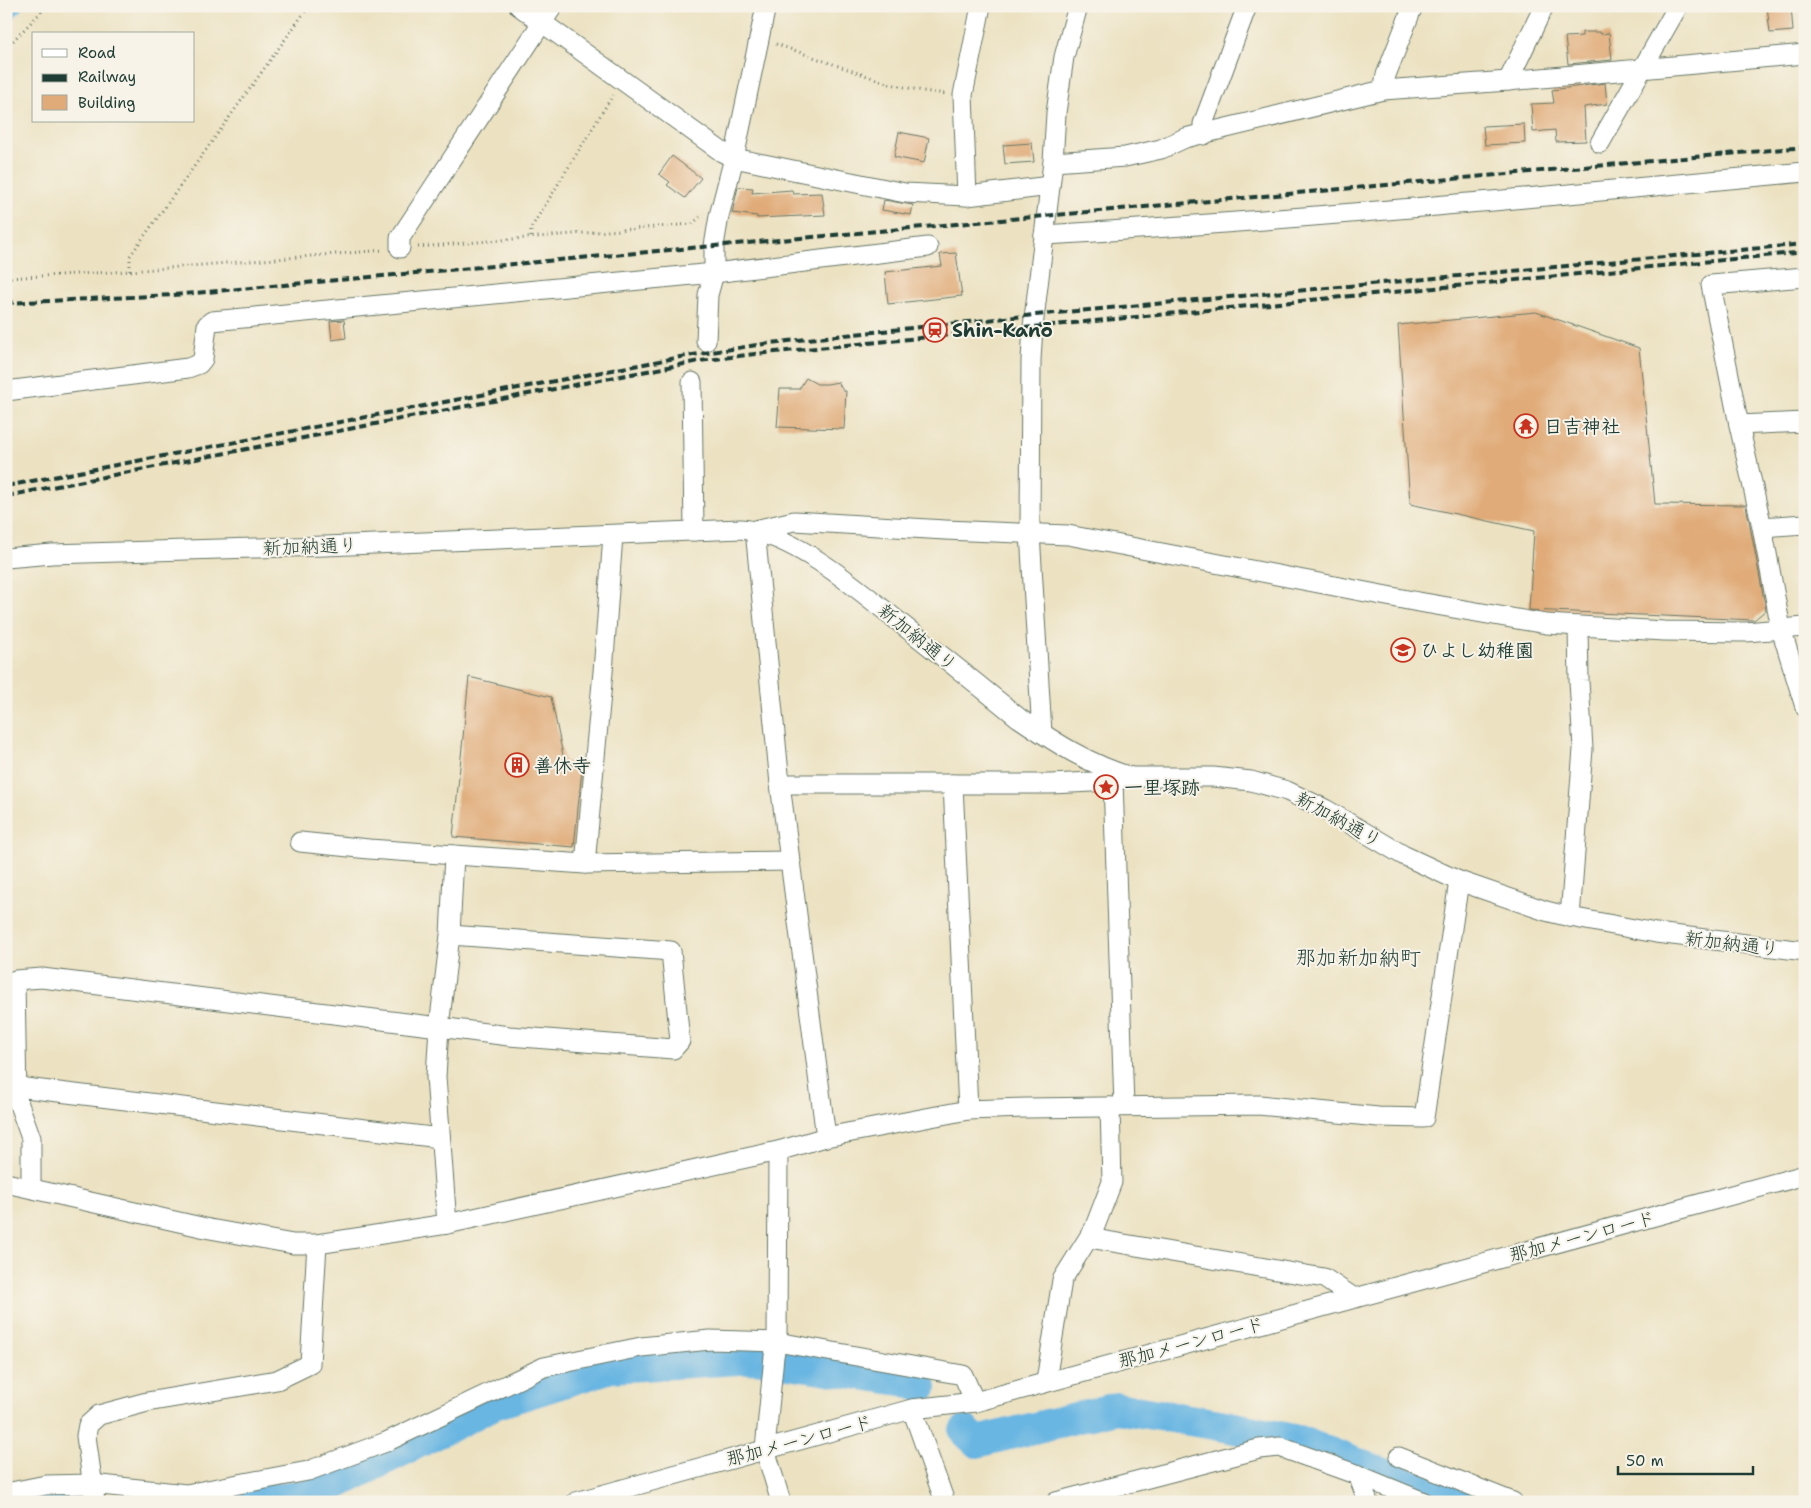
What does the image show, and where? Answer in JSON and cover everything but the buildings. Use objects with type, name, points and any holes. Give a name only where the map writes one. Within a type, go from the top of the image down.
[{"type":"street","points":[[519,6],[722,152],[734,158],[904,193],[967,196],[1050,186]]},
{"type":"street","points":[[400,248],[400,238],[553,6]]},
{"type":"street","points":[[706,340],[708,295],[714,273],[714,246],[719,216],[734,158],[766,6]]},
{"type":"street","points":[[967,196],[963,96],[981,6]]},
{"type":"street","points":[[1042,733],[1030,533],[1031,360],[1033,327],[1053,162],[1056,113],[1064,57],[1078,6]]},
{"type":"street","points":[[1204,135],[1203,124],[1247,6]]},
{"type":"street","points":[[1383,90],[1386,75],[1413,6]]},
{"type":"street","points":[[1508,80],[1544,6]]},
{"type":"street","points":[[1600,143],[1678,6]]},
{"type":"street","points":[[1053,162],[1125,157],[1161,149],[1185,138],[1204,135],[1383,90],[1805,54]]},
{"type":"street","points":[[1044,235],[1200,225],[1579,194],[1805,172]]},
{"type":"street","points":[[6,391],[188,368],[199,364],[203,359],[207,325],[212,320],[714,273],[928,247]]},
{"type":"street","points":[[1805,277],[1711,285],[1739,425],[1762,526],[1780,629],[1805,707]]},
{"type":"street","points":[[692,382],[694,531]]},
{"type":"street","points":[[1739,425],[1805,422]]},
{"type":"street","points":[[826,1137],[780,784],[756,530],[794,520],[945,530],[1068,535],[1546,624],[1664,631],[1746,632],[1805,627]]},
{"type":"street","points":[[1762,526],[1805,524]]},
{"type":"street","name":"新加納通り","points":[[6,558],[52,554],[325,546],[741,529],[756,530],[793,546],[847,580],[1019,718],[1089,762],[1122,779]]},
{"type":"street","points":[[585,864],[603,672],[613,535]]},
{"type":"street","points":[[1570,917],[1583,750],[1578,626]]},
{"type":"street","name":"新加納通り","points":[[780,784],[1051,784],[1122,779],[1213,777],[1251,780],[1287,791],[1325,810],[1403,855],[1459,881],[1501,897],[1570,917],[1656,933],[1805,951]]},
{"type":"street","points":[[1046,1381],[1062,1280],[1094,1229],[1112,1182],[1117,1107],[1122,779]]},
{"type":"street","points":[[953,784],[968,1110]]},
{"type":"street","points":[[300,842],[585,864],[791,860]]},
{"type":"street","points":[[447,1224],[436,1077],[439,1027],[450,935],[454,855]]},
{"type":"street","points":[[6,1183],[210,1229],[293,1244],[317,1244],[447,1224],[778,1151],[826,1137],[968,1110],[1260,1105],[1378,1117],[1424,1118],[1459,881]]},
{"type":"street","points":[[32,1188],[31,1138],[17,1099],[15,980],[42,978],[509,1036],[673,1049],[680,1041],[671,951],[450,935]]},
{"type":"street","points":[[17,1087],[440,1138]]},
{"type":"street","points":[[778,1151],[776,1349],[765,1450],[781,1502]]},
{"type":"street","name":"那加メーンロード","points":[[576,1502],[912,1410],[975,1402],[1046,1381],[1805,1175]]},
{"type":"street","points":[[1089,1238],[1324,1278],[1354,1298]]},
{"type":"street","points":[[94,1493],[86,1436],[88,1425],[99,1416],[147,1402],[277,1380],[310,1364],[317,1244]]},
{"type":"street","points":[[6,1493],[46,1485],[94,1493],[186,1494],[308,1471],[386,1442],[544,1367],[641,1347],[710,1340],[963,1375],[975,1402]]},
{"type":"street","points":[[912,1410],[945,1502]]},
{"type":"street","points":[[1056,1502],[1259,1449],[1280,1447],[1424,1502]]},
{"type":"street","points":[[1398,1457],[1513,1502]]},
{"type":"street","points":[[1358,1476],[1368,1502]]},
{"type":"path","points":[[6,12],[11,6]]},
{"type":"path","points":[[6,48],[47,6]]},
{"type":"path","points":[[130,271],[130,256],[309,6]]},
{"type":"path","points":[[759,40],[779,44],[890,84],[923,91],[963,96]]},
{"type":"path","points":[[531,237],[531,228],[622,80]]},
{"type":"waterway","points":[[6,22],[21,6]]},
{"type":"waterway","points":[[248,1502],[316,1494],[494,1404],[611,1367],[755,1358],[907,1381],[921,1387]]},
{"type":"waterway","points":[[965,1431],[977,1442],[1116,1408],[1220,1425],[1298,1441],[1457,1502]]},
{"type":"waterway","points":[[46,1502],[81,1502]]},
{"type":"railway","points":[[6,303],[173,295],[1805,147]]},
{"type":"railway","points":[[6,486],[680,357],[770,343],[1034,315],[1805,244]]},
{"type":"railway","points":[[6,496],[700,361],[755,354],[1805,252]]},
{"type":"place","name":"Shin-Kanō","points":[[935,330]]},
{"type":"place","name":"日吉神社","points":[[1526,426]]},
{"type":"place","name":"ひよし幼稚園","points":[[1403,650]]},
{"type":"place","name":"善休寺","points":[[517,765]]},
{"type":"place","name":"一里塚跡","points":[[1106,787]]},
{"type":"district","name":"那加新加納町","points":[[1358,958]]}]
